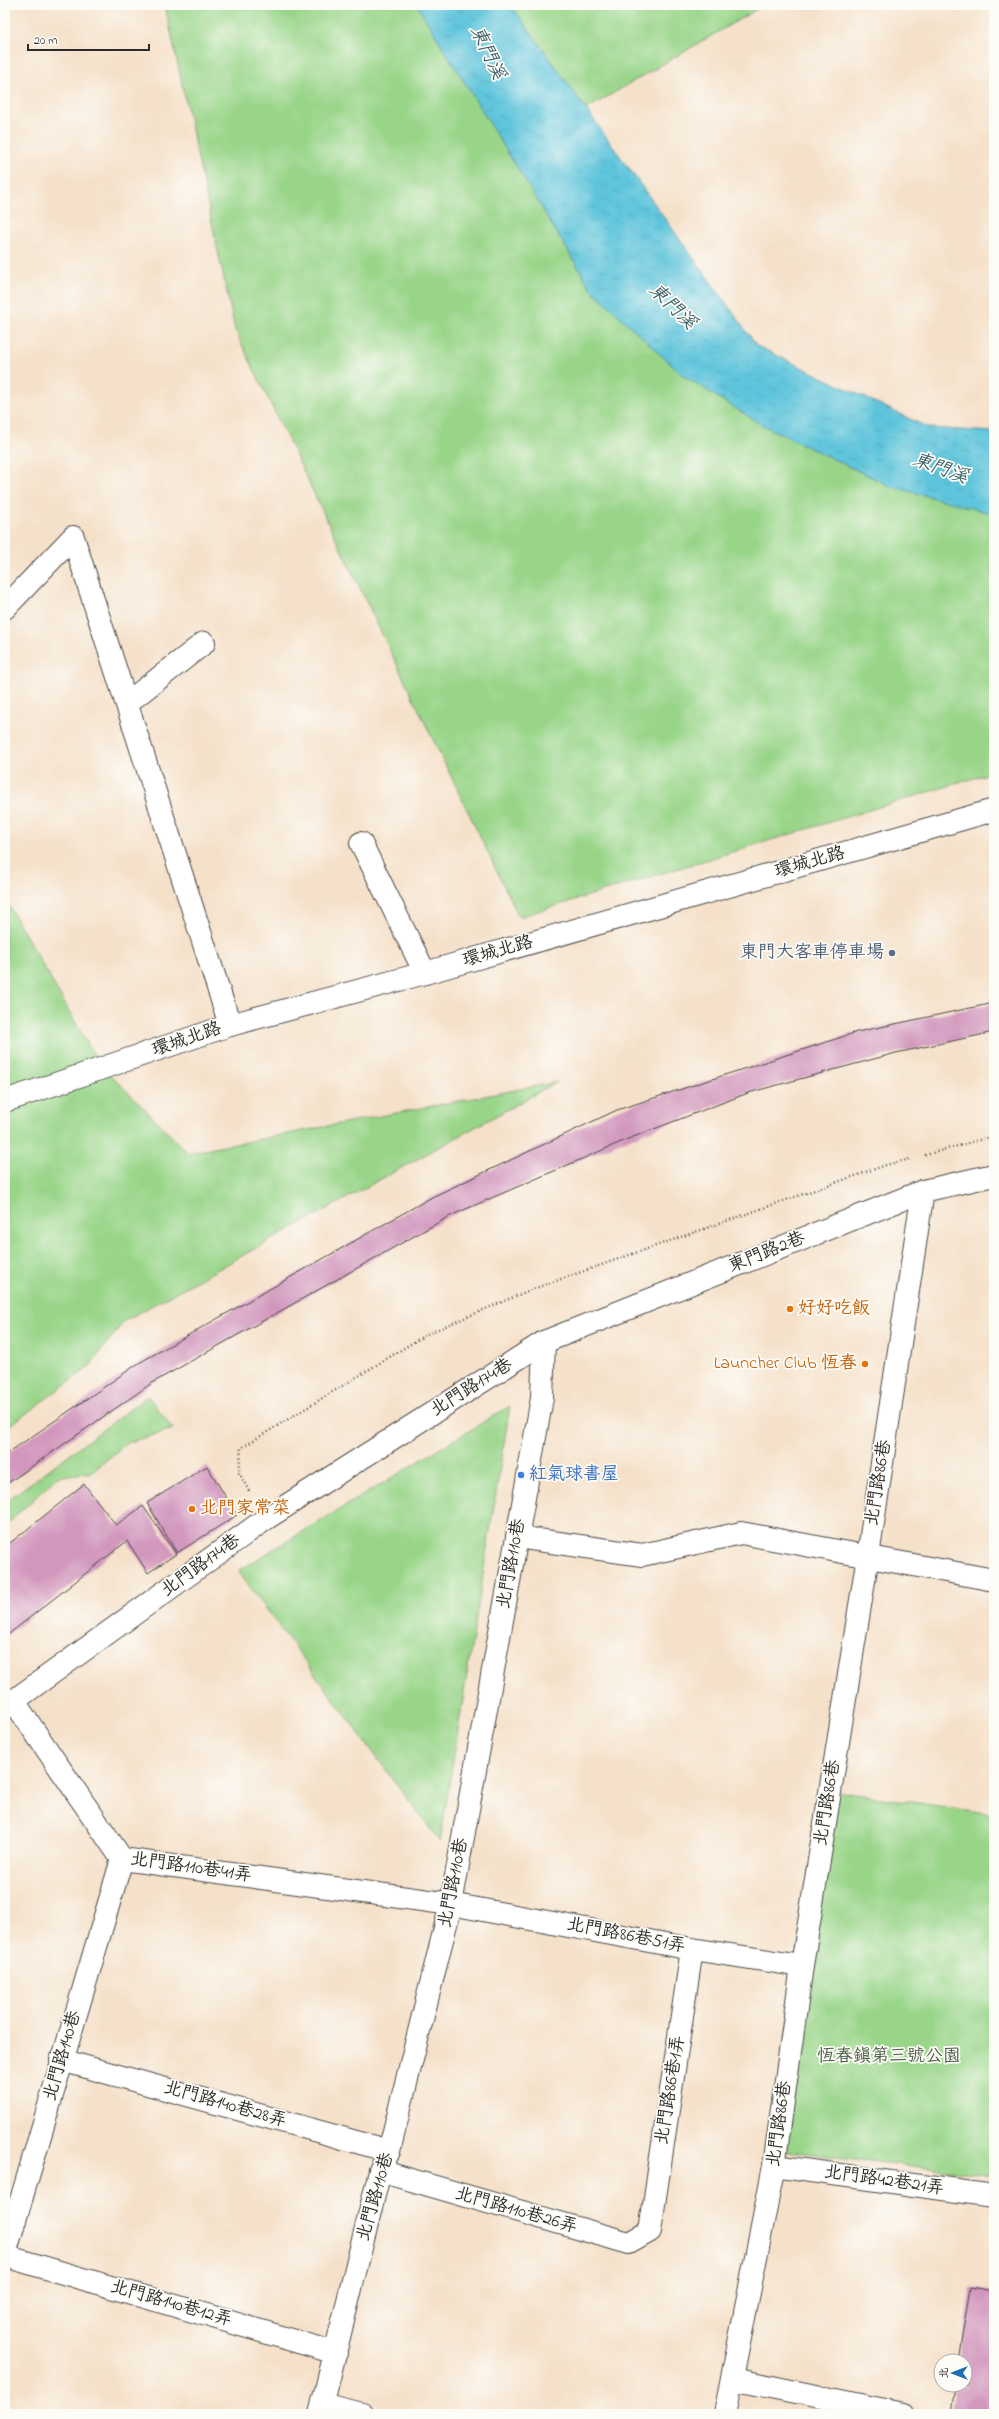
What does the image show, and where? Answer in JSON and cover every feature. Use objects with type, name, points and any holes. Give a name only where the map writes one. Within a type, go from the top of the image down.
[{"type":"street","points":[[5,608],[73,537],[230,1025]]},
{"type":"street","points":[[127,703],[204,643]]},
{"type":"street","name":"環城北路","points":[[5,1101],[230,1025],[425,973],[994,810]]},
{"type":"street","points":[[361,843],[425,973]]},
{"type":"street","name":"東門路2巷","points":[[544,1342],[923,1191],[994,1175]]},
{"type":"street","name":"北門路86巷","points":[[725,2414],[774,2166],[802,1966],[868,1556],[923,1191]]},
{"type":"street","name":"北門路110巷","points":[[321,2409],[380,2171],[389,2151],[452,1904],[542,1398],[544,1342]]},
{"type":"street","name":"北門路174巷","points":[[9,1703],[267,1518],[544,1342]]},
{"type":"street","points":[[517,1537],[642,1555],[741,1533],[994,1580]]},
{"type":"street","name":"北門路110巷41弄","points":[[9,1703],[122,1859],[452,1904]]},
{"type":"street","name":"北門路140巷","points":[[5,2255],[61,2060],[122,1859]]},
{"type":"street","name":"北門路86巷51弄","points":[[452,1904],[692,1949],[802,1966]]},
{"type":"street","name":"北門路86巷1弄","points":[[650,2231],[692,1949]]},
{"type":"street","name":"北門路140巷28弄","points":[[61,2060],[389,2151]]},
{"type":"street","name":"北門路42巷21弄","points":[[774,2166],[994,2196]]},
{"type":"street","name":"北門路110巷26弄","points":[[380,2171],[629,2243],[650,2231]]},
{"type":"street","name":"北門路140巷12弄","points":[[5,2255],[336,2353]]},
{"type":"street","points":[[732,2379],[904,2414]]},
{"type":"street","points":[[321,2409],[362,2414]]},
{"type":"path","points":[[239,1473],[241,1448],[427,1334],[530,1290],[886,1165],[994,1136]]},
{"type":"green space","points":[[165,5],[764,5],[518,149],[572,236],[994,503],[994,772],[519,917],[235,330]]},
{"type":"green space","points":[[5,899],[98,1062],[188,1153],[557,1082],[124,1321],[89,1367],[5,1429]]},
{"type":"green space","points":[[148,1396],[173,1429],[127,1443],[92,1472],[57,1477],[5,1526],[5,1502]]},
{"type":"green space","points":[[510,1406],[440,1842],[238,1571]]},
{"type":"green space","name":"恆春鎮第三號公園","points":[[821,1789],[994,1814],[994,2176],[771,2149]]},
{"type":"water","name":"東門溪","points":[[417,5],[511,5],[757,346],[929,428],[994,432],[994,514],[890,486],[762,425],[681,374],[592,290]]},
{"type":"building","points":[[994,1003],[994,1032],[896,1053],[748,1093],[628,1139],[450,1216],[152,1383],[5,1485],[5,1455],[139,1363],[432,1197],[617,1110],[857,1032]]},
{"type":"building","name":"北門家常菜","points":[[207,1466],[237,1515],[177,1553],[147,1503]]},
{"type":"building","points":[[84,1484],[116,1525],[143,1506],[176,1554],[148,1573],[127,1541],[5,1637],[5,1547]]},
{"type":"building","points":[[971,2287],[994,2291],[994,2414],[951,2414],[954,2393],[973,2393],[973,2353],[960,2353]]},
{"type":"place","name":"東門大客車停車場","points":[[892,953]]},
{"type":"place","name":"好好吃飯","points":[[790,1309]]},
{"type":"place","name":"Launcher Club 恆春","points":[[865,1364]]},
{"type":"place","name":"紅氣球書屋","points":[[521,1475]]},
{"type":"place","name":"北門家常菜","points":[[192,1509]]}]
